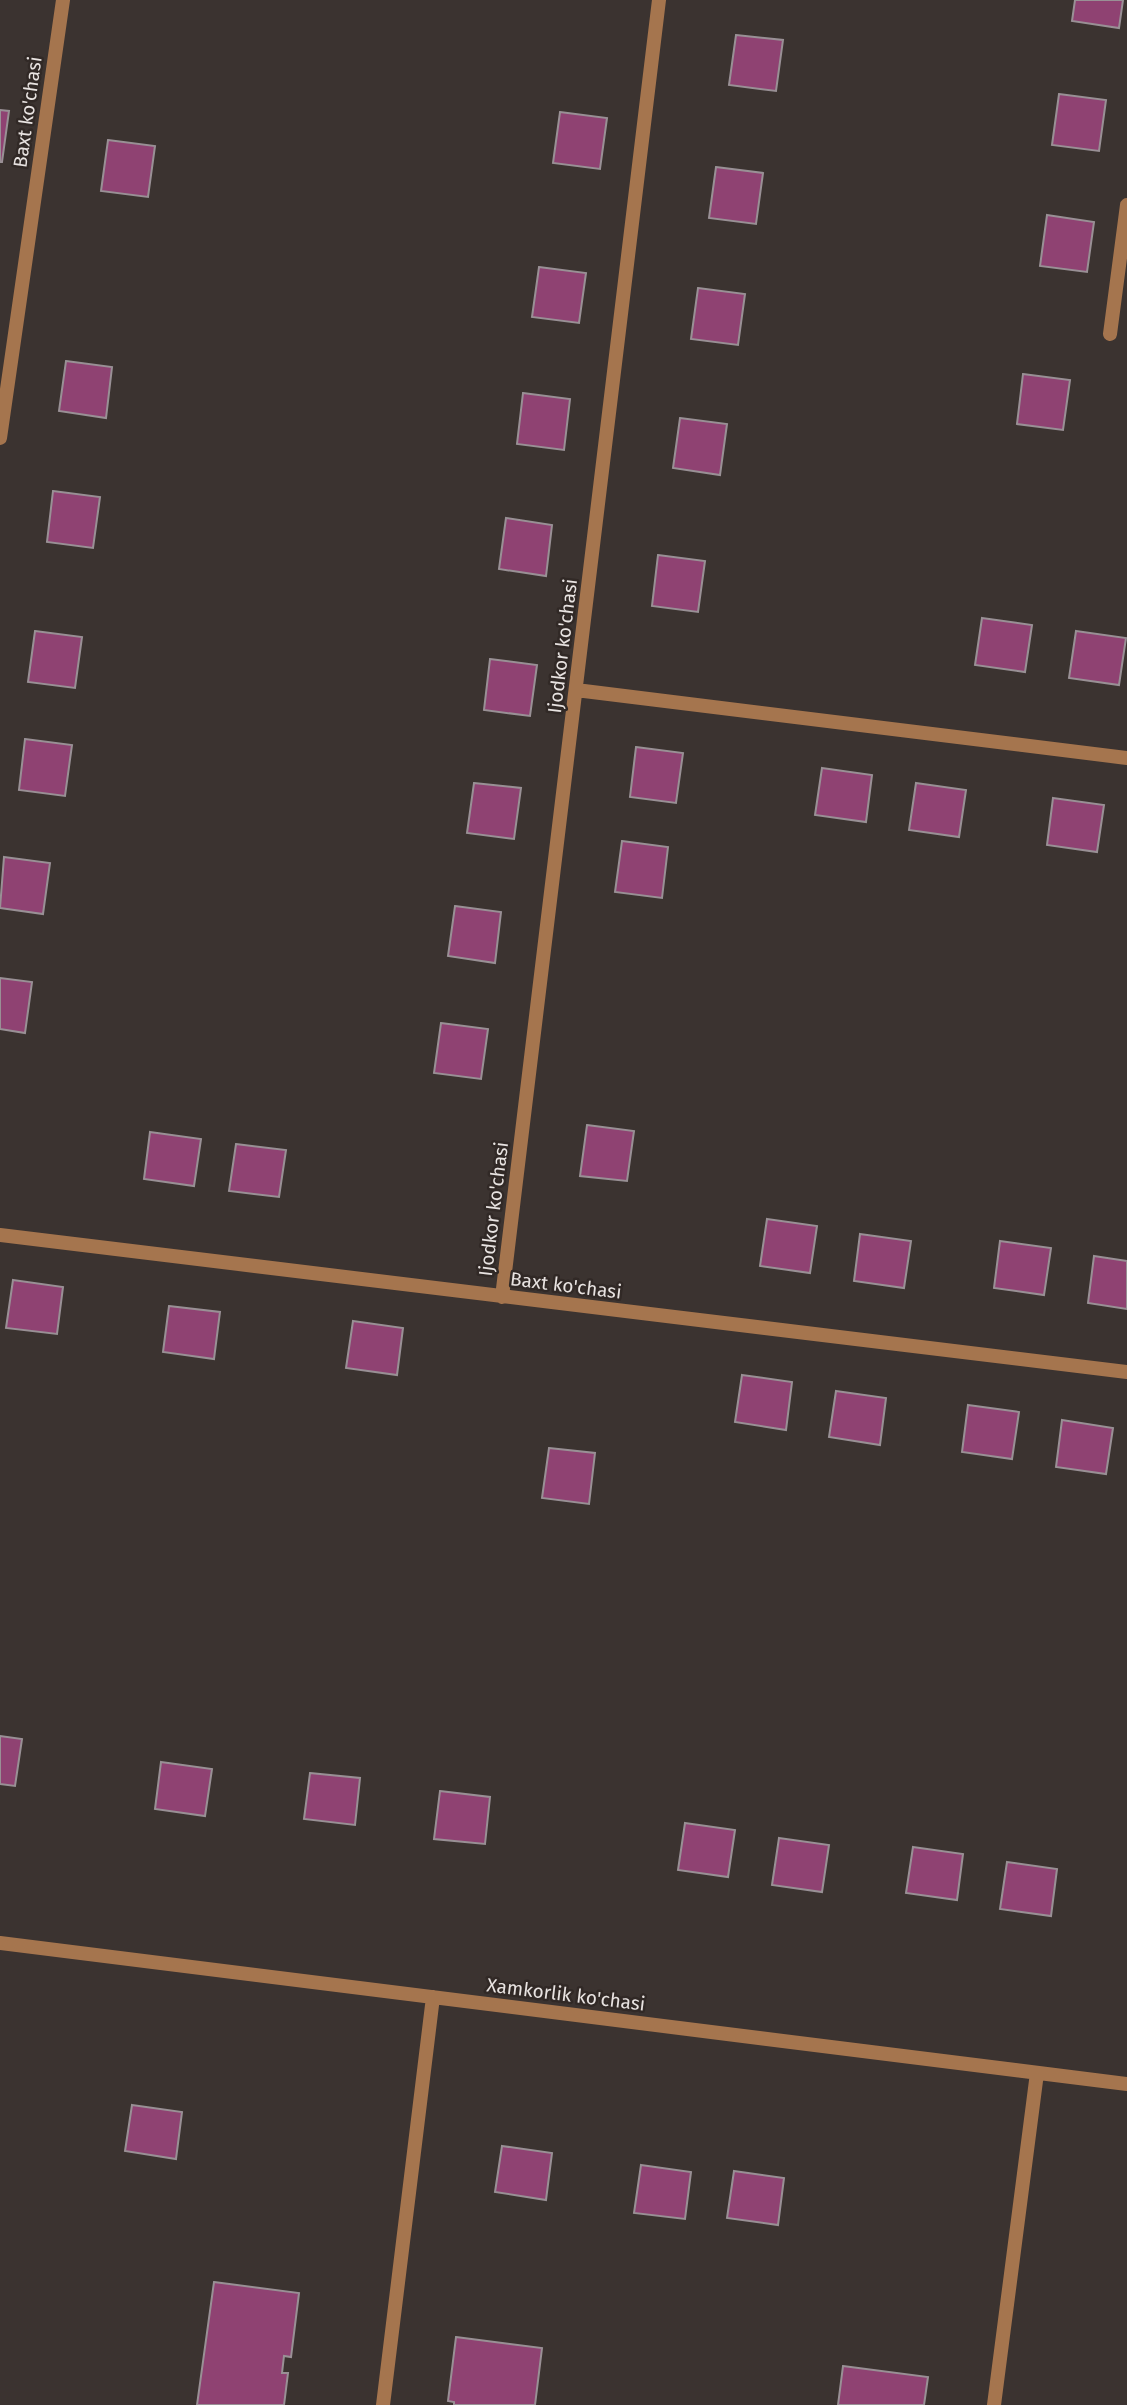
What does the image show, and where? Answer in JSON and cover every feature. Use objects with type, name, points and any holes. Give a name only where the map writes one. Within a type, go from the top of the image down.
[{"type":"street","name":"Baxt ko'chasi","points":[[0,438],[63,0]]},
{"type":"street","name":"Ijodkor ko'chasi","points":[[502,1297],[659,0]]},
{"type":"street","points":[[1110,334],[1127,205]]},
{"type":"street","points":[[576,690],[1127,758]]},
{"type":"street","name":"Baxt ko'chasi","points":[[0,1235],[1127,1372]]},
{"type":"street","name":"Xamkorlik ko'chasi","points":[[0,1943],[1127,2084]]},
{"type":"street","points":[[383,2405],[433,1997]]},
{"type":"street","points":[[995,2405],[1037,2073]]},
{"type":"building","points":[[1075,0],[1123,0],[1119,28],[1072,21]]},
{"type":"building","points":[[736,35],[783,40],[776,91],[729,85]]},
{"type":"building","points":[[1059,94],[1106,100],[1099,151],[1052,145]]},
{"type":"building","points":[[0,110],[9,111],[2,162],[0,162]]},
{"type":"building","points":[[560,112],[607,118],[600,169],[553,163]]},
{"type":"building","points":[[108,140],[155,146],[148,197],[101,191]]},
{"type":"building","points":[[716,167],[763,173],[756,224],[709,218]]},
{"type":"building","points":[[1047,215],[1094,222],[1087,272],[1040,266]]},
{"type":"building","points":[[539,267],[586,273],[579,323],[532,317]]},
{"type":"building","points":[[698,288],[745,294],[738,345],[691,339]]},
{"type":"building","points":[[66,361],[112,367],[106,418],[59,411]]},
{"type":"building","points":[[1023,374],[1070,380],[1063,430],[1017,424]]},
{"type":"building","points":[[523,393],[570,399],[564,450],[517,444]]},
{"type":"building","points":[[680,418],[727,424],[720,475],[673,468]]},
{"type":"building","points":[[53,491],[100,497],[93,548],[47,542]]},
{"type":"building","points":[[506,518],[552,525],[546,576],[499,569]]},
{"type":"building","points":[[658,555],[705,561],[698,612],[652,606]]},
{"type":"building","points":[[982,618],[1032,625],[1025,672],[975,665]]},
{"type":"building","points":[[35,631],[82,637],[75,688],[28,682]]},
{"type":"building","points":[[1076,631],[1126,638],[1119,685],[1069,678]]},
{"type":"building","points":[[490,659],[537,665],[530,716],[484,710]]},
{"type":"building","points":[[25,739],[72,745],[65,796],[19,790]]},
{"type":"building","points":[[636,747],[683,753],[676,803],[630,797]]},
{"type":"building","points":[[822,768],[872,775],[866,822],[815,815]]},
{"type":"building","points":[[474,783],[521,788],[514,839],[467,833]]},
{"type":"building","points":[[916,783],[966,790],[959,837],[909,830]]},
{"type":"building","points":[[1053,798],[1104,805],[1097,852],[1047,845]]},
{"type":"building","points":[[622,841],[668,847],[662,898],[615,892]]},
{"type":"building","points":[[4,857],[50,863],[43,914],[0,908]]},
{"type":"building","points":[[455,906],[501,912],[495,963],[448,956]]},
{"type":"building","points":[[0,978],[32,982],[25,1033],[0,1029]]},
{"type":"building","points":[[441,1023],[488,1029],[481,1079],[434,1073]]},
{"type":"building","points":[[587,1125],[634,1131],[627,1181],[580,1176]]},
{"type":"building","points":[[150,1132],[201,1139],[194,1186],[144,1179]]},
{"type":"building","points":[[236,1144],[286,1150],[279,1197],[229,1191]]},
{"type":"building","points":[[767,1219],[817,1226],[810,1273],[760,1266]]},
{"type":"building","points":[[860,1234],[911,1241],[904,1288],[854,1281]]},
{"type":"building","points":[[1000,1241],[1051,1248],[1044,1295],[994,1288]]},
{"type":"building","points":[[1094,1256],[1127,1261],[1127,1309],[1088,1303]]},
{"type":"building","points":[[13,1280],[63,1287],[57,1334],[6,1328]]},
{"type":"building","points":[[169,1306],[220,1312],[214,1359],[163,1352]]},
{"type":"building","points":[[353,1321],[403,1328],[397,1375],[346,1368]]},
{"type":"building","points":[[742,1375],[792,1382],[786,1430],[735,1422]]},
{"type":"building","points":[[836,1391],[886,1398],[880,1445],[829,1437]]},
{"type":"building","points":[[968,1405],[1019,1412],[1012,1459],[962,1452]]},
{"type":"building","points":[[1062,1420],[1113,1428],[1106,1474],[1056,1467]]},
{"type":"building","points":[[549,1448],[595,1453],[589,1504],[542,1498]]},
{"type":"building","points":[[0,1736],[22,1739],[15,1786],[0,1784]]},
{"type":"building","points":[[161,1762],[212,1769],[205,1816],[155,1809]]},
{"type":"building","points":[[310,1773],[360,1778],[355,1825],[304,1819]]},
{"type":"building","points":[[440,1791],[490,1797],[485,1844],[434,1839]]},
{"type":"building","points":[[685,1823],[735,1830],[728,1877],[678,1870]]},
{"type":"building","points":[[779,1838],[829,1845],[822,1892],[772,1885]]},
{"type":"building","points":[[913,1847],[963,1854],[957,1900],[906,1893]]},
{"type":"building","points":[[1007,1862],[1057,1869],[1051,1916],[1000,1909]]},
{"type":"building","points":[[132,2105],[182,2112],[176,2159],[125,2151]]},
{"type":"building","points":[[502,2146],[552,2153],[546,2200],[495,2192]]},
{"type":"building","points":[[641,2165],[691,2172],[685,2219],[634,2213]]},
{"type":"building","points":[[734,2171],[784,2178],[778,2225],[727,2218]]},
{"type":"building","points":[[214,2282],[299,2293],[291,2357],[284,2356],[282,2373],[288,2373],[284,2405],[197,2405]]},
{"type":"building","points":[[456,2337],[542,2348],[535,2405],[454,2405],[454,2402],[448,2401]]},
{"type":"building","points":[[843,2366],[928,2377],[924,2405],[838,2405]]}]
